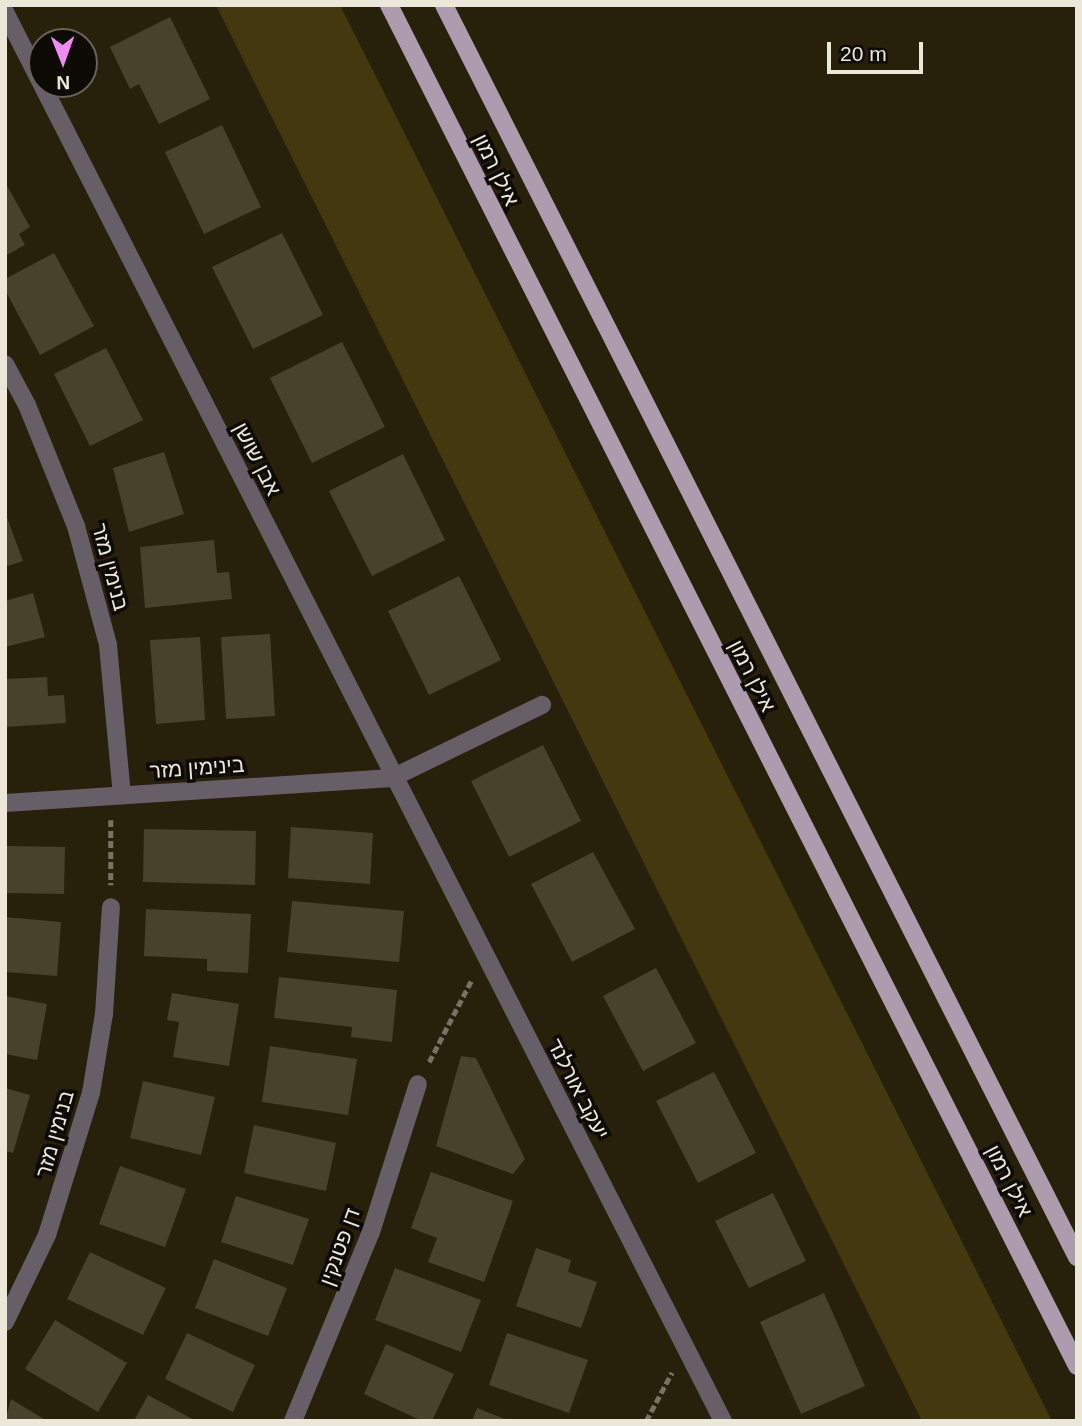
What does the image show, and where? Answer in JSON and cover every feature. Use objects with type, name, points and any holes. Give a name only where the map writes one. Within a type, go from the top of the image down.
[{"type":"main road","name":"אילן רמון","points":[[389,5],[1077,1366]]},
{"type":"main road","name":"אילן רמון","points":[[444,5],[1077,1257]]},
{"type":"street","name":"אבן שושן","points":[[5,12],[392,778]]},
{"type":"street","name":"בנימין מזר","points":[[5,364],[27,405],[79,539],[108,645],[116,796]]},
{"type":"street","points":[[392,778],[542,705]]},
{"type":"street","name":"בינימין מזר","points":[[5,803],[392,778]]},
{"type":"street","name":"יעקב אורלנד","points":[[392,778],[723,1421]]},
{"type":"street","name":"בנימין מזר","points":[[5,1322],[47,1236],[91,1093],[104,1014],[111,906]]},
{"type":"street","name":"דן פטנקין","points":[[293,1421],[371,1232],[418,1084]]},
{"type":"path","points":[[111,906],[116,796]]},
{"type":"path","points":[[418,1084],[484,956]]},
{"type":"path","points":[[646,1421],[685,1347]]},
{"type":"shaded area","points":[[216,5],[340,5],[1052,1421],[922,1421]]},
{"type":"building","points":[[170,17],[210,99],[159,124],[139,84],[130,89],[110,47]]},
{"type":"building","points":[[222,125],[261,207],[204,234],[165,152]]},
{"type":"building","points":[[5,182],[30,227],[19,234],[25,245],[5,256]]},
{"type":"building","points":[[282,233],[323,315],[253,349],[212,267]]},
{"type":"building","points":[[54,253],[94,326],[40,355],[5,290],[5,279]]},
{"type":"building","points":[[342,342],[385,427],[312,463],[270,378]]},
{"type":"building","points":[[106,348],[143,420],[90,446],[54,374]]},
{"type":"building","points":[[164,452],[184,514],[129,532],[113,468]]},
{"type":"building","points":[[403,454],[445,540],[372,576],[329,491]]},
{"type":"building","points":[[5,512],[23,561],[5,567]]},
{"type":"building","points":[[214,540],[217,573],[229,572],[232,599],[145,608],[140,547]]},
{"type":"building","points":[[459,576],[501,660],[429,695],[388,611]]},
{"type":"building","points":[[33,593],[45,637],[5,647],[5,601]]},
{"type":"building","points":[[270,634],[275,716],[226,719],[221,637]]},
{"type":"building","points":[[200,637],[205,720],[156,724],[150,640]]},
{"type":"building","points":[[47,677],[48,696],[64,695],[66,723],[5,727],[5,679]]},
{"type":"building","points":[[543,745],[581,821],[509,857],[471,781]]},
{"type":"building","points":[[291,827],[373,833],[370,884],[288,878]]},
{"type":"building","points":[[144,829],[256,831],[255,885],[143,882]]},
{"type":"building","points":[[5,846],[65,847],[64,894],[5,893]]},
{"type":"building","points":[[593,852],[635,929],[572,962],[531,884]]},
{"type":"building","points":[[292,901],[404,911],[399,962],[287,952]]},
{"type":"building","points":[[146,909],[251,914],[248,973],[207,971],[207,959],[144,956]]},
{"type":"building","points":[[5,917],[61,922],[57,976],[5,972]]},
{"type":"building","points":[[656,968],[696,1043],[643,1071],[603,996]]},
{"type":"building","points":[[279,977],[397,990],[392,1042],[351,1037],[352,1027],[274,1018]]},
{"type":"building","points":[[172,993],[239,1004],[229,1066],[173,1057],[179,1022],[167,1020]]},
{"type":"building","points":[[5,996],[47,1004],[37,1060],[5,1054]]},
{"type":"building","points":[[270,1046],[357,1059],[348,1115],[262,1102]]},
{"type":"building","points":[[461,1056],[476,1058],[525,1159],[513,1174],[436,1146]]},
{"type":"building","points":[[714,1072],[756,1153],[698,1183],[656,1101]]},
{"type":"building","points":[[143,1081],[215,1097],[201,1155],[130,1138]]},
{"type":"building","points":[[5,1088],[30,1095],[13,1153],[5,1151]]},
{"type":"building","points":[[254,1125],[336,1143],[326,1191],[244,1173]]},
{"type":"building","points":[[120,1166],[186,1189],[165,1247],[99,1224]]},
{"type":"building","points":[[431,1172],[513,1201],[484,1282],[428,1262],[437,1238],[411,1228]]},
{"type":"building","points":[[773,1193],[806,1261],[749,1288],[715,1221]]},
{"type":"building","points":[[236,1196],[309,1219],[293,1265],[221,1242]]},
{"type":"building","points":[[536,1248],[571,1260],[568,1272],[597,1282],[581,1328],[516,1306]]},
{"type":"building","points":[[90,1252],[166,1288],[143,1335],[67,1299]]},
{"type":"building","points":[[214,1259],[287,1288],[268,1336],[195,1308]]},
{"type":"building","points":[[395,1268],[481,1300],[461,1352],[375,1320]]},
{"type":"building","points":[[824,1293],[865,1386],[801,1414],[760,1322]]},
{"type":"building","points":[[55,1320],[127,1363],[98,1412],[25,1369]]},
{"type":"building","points":[[187,1333],[255,1365],[233,1412],[165,1379]]},
{"type":"building","points":[[507,1333],[588,1360],[569,1413],[489,1385]]},
{"type":"building","points":[[386,1344],[454,1374],[432,1421],[422,1421],[364,1394]]},
{"type":"building","points":[[148,1395],[196,1421],[134,1421]]},
{"type":"building","points":[[11,1399],[47,1421],[5,1421]]},
{"type":"building","points":[[477,1408],[510,1421],[472,1421]]}]
